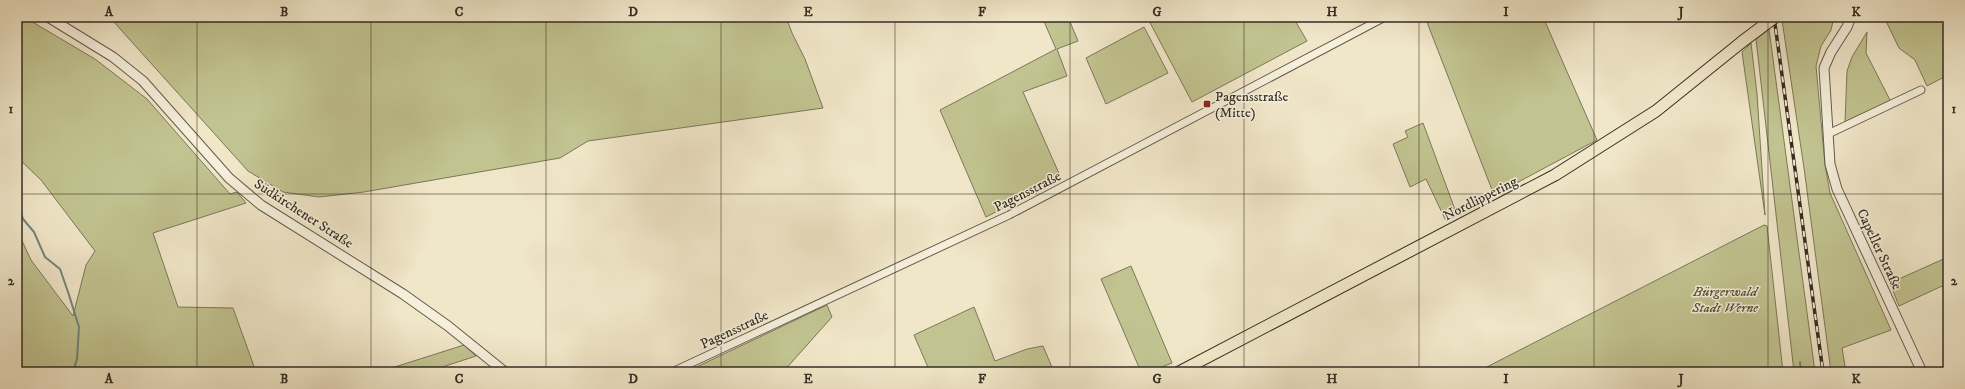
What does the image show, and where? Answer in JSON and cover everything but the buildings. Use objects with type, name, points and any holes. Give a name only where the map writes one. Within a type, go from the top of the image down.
[{"type":"main road","name":"Nordlippering","points":[[1179,372],[1562,171],[1656,111],[1775,17]]},
{"type":"street","name":"Südkirchener Straße","points":[[48,17],[113,57],[143,81],[229,178],[261,205],[403,294],[448,326],[505,372]]},
{"type":"street","name":"Pagensstraße","points":[[672,372],[1009,215],[1385,17]]},
{"type":"street","name":"Capeller Straße","points":[[1839,38],[1844,17]]},
{"type":"street","name":"Capeller Straße","points":[[1851,17],[1824,68],[1830,164],[1837,189],[1922,372]]},
{"type":"street","points":[[1828,134],[1921,90]]},
{"type":"green space","points":[[17,17],[24,17],[95,59],[147,99],[230,194],[237,192],[246,203],[153,233],[178,307],[233,308],[256,372],[17,372],[17,230],[31,260],[73,316],[86,265],[95,251],[41,180],[17,157]]},
{"type":"green space","points":[[133,17],[786,17],[805,59],[823,108],[588,141],[560,158],[364,192],[319,197],[283,192],[248,171],[113,21]]},
{"type":"green space","points":[[1042,17],[1068,17],[1078,41],[1057,49],[1067,76],[1023,92],[1061,178],[986,217],[940,110],[1056,49]]},
{"type":"green space","points":[[1147,17],[1293,17],[1307,41],[1192,102]]},
{"type":"green space","points":[[1425,17],[1543,17],[1597,140],[1494,195]]},
{"type":"green space","points":[[1786,17],[1834,17],[1831,30],[1821,46],[1816,66],[1825,165],[1830,193],[1891,330],[1842,348],[1846,372],[1831,372],[1804,168],[1782,20]]},
{"type":"green space","points":[[1884,17],[1948,17],[1948,75],[1927,86],[1915,60],[1899,48]]},
{"type":"green space","points":[[1144,27],[1168,73],[1106,104],[1086,58]]},
{"type":"green space","points":[[1769,29],[1815,372],[1794,372],[1756,39]]},
{"type":"green space","points":[[1867,32],[1866,53],[1891,102],[1845,123],[1847,71],[1852,57]]},
{"type":"green space","points":[[1751,43],[1757,94],[1765,215],[1742,52]]},
{"type":"green space","points":[[1423,123],[1457,215],[1446,221],[1426,179],[1410,187],[1393,144],[1408,137],[1405,131]]},
{"type":"green space","name":"Bürgerwald Stadt Werne","points":[[1764,225],[1767,226],[1783,372],[1477,372]]},
{"type":"green space","points":[[1948,257],[1948,288],[1944,290],[1942,286],[1899,306],[1890,283]]},
{"type":"green space","points":[[1131,266],[1172,363],[1149,372],[1141,372],[1101,279]]},
{"type":"green space","points":[[827,305],[832,317],[783,372],[686,372]]},
{"type":"green space","points":[[974,307],[995,361],[1027,349],[1043,346],[1054,372],[930,372],[914,335]]},
{"type":"green space","points":[[464,345],[476,356],[427,372],[379,372]]},
{"type":"waterway","points":[[17,201],[23,219],[34,232],[45,257],[60,269],[69,295],[79,327],[77,359],[73,372]]},
{"type":"waterway","points":[[1800,362],[1801,372]]},
{"type":"railway","points":[[1774,17],[1823,372]]},
{"type":"place","name":"Pagensstraße (Mitte)","points":[[1207,104]]}]
